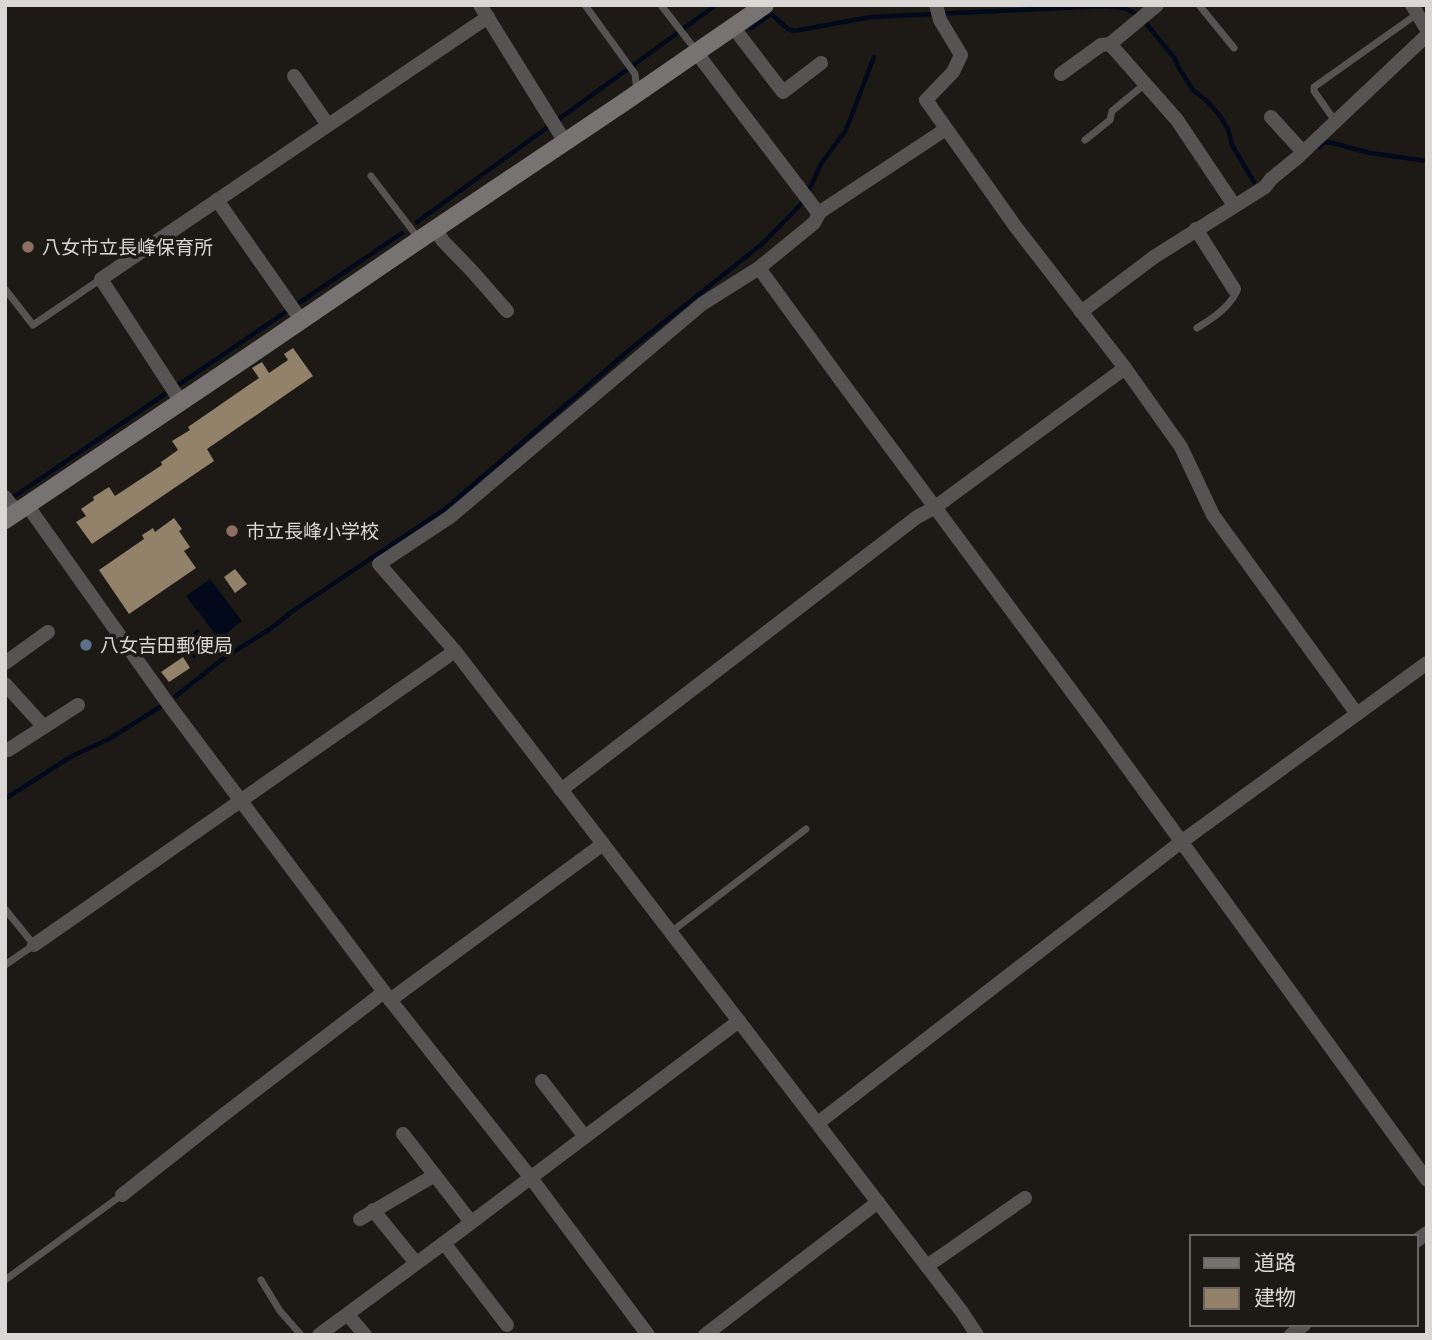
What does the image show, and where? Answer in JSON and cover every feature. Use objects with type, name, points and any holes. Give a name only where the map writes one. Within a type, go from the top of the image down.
[{"type":"street","points":[[16,512],[637,93],[694,48],[733,27],[765,5]]},
{"type":"street","points":[[936,5],[940,20],[961,55],[953,72],[926,100],[1015,226],[1125,368],[1181,447],[1213,515],[1357,714]]},
{"type":"street","points":[[1061,74],[1101,45],[1110,44],[1157,5]]},
{"type":"street","points":[[1080,312],[1154,257],[1265,187],[1271,178],[1303,152],[1427,32],[1414,9]]},
{"type":"street","points":[[181,401],[101,279],[328,125],[484,11],[565,142]]},
{"type":"street","points":[[733,27],[783,93],[821,63]]},
{"type":"street","points":[[1110,44],[1177,120],[1234,205]]},
{"type":"street","points":[[694,48],[819,214]]},
{"type":"street","points":[[294,76],[328,125]]},
{"type":"street","points":[[1271,117],[1303,152]]},
{"type":"street","points":[[946,129],[819,214],[814,223],[759,268],[702,304],[450,517],[379,564],[455,650],[977,1335]]},
{"type":"street","points":[[217,200],[301,320]]},
{"type":"street","points":[[435,229],[507,312]]},
{"type":"street","points":[[1196,229],[1234,289]]},
{"type":"street","points":[[759,268],[1093,720],[1427,1180]]},
{"type":"street","points":[[562,790],[917,517],[934,508],[1125,368]]},
{"type":"street","points":[[5,497],[169,705],[387,996],[531,1178],[648,1335]]},
{"type":"street","points":[[5,663],[48,632]]},
{"type":"street","points":[[34,945],[455,650]]},
{"type":"street","points":[[818,1123],[1181,842],[1427,663]]},
{"type":"street","points":[[5,684],[44,727]]},
{"type":"street","points":[[8,750],[78,705]]},
{"type":"street","points":[[122,1195],[222,1116],[603,844]]},
{"type":"street","points":[[319,1335],[739,1020]]},
{"type":"street","points":[[542,1081],[585,1137]]},
{"type":"street","points":[[403,1134],[471,1222]]},
{"type":"street","points":[[360,1219],[435,1175]]},
{"type":"street","points":[[927,1266],[1025,1198]]},
{"type":"street","points":[[705,1335],[878,1202]]},
{"type":"street","points":[[373,1210],[416,1263]]},
{"type":"street","points":[[444,1243],[507,1325]]},
{"type":"street","points":[[348,1315],[365,1335]]},
{"type":"lane","points":[[585,5],[635,74],[637,93]]},
{"type":"lane","points":[[661,5],[694,48]]},
{"type":"lane","points":[[1199,5],[1234,48]]},
{"type":"lane","points":[[1335,121],[1314,91],[1314,87],[1414,9]]},
{"type":"lane","points":[[1085,140],[1110,120],[1112,111],[1145,84]]},
{"type":"lane","points":[[371,176],[419,240]]},
{"type":"lane","points":[[5,289],[33,325],[101,279]]},
{"type":"lane","points":[[1198,328],[1220,314],[1231,302],[1236,293],[1234,289]]},
{"type":"lane","points":[[671,932],[806,829]]},
{"type":"lane","points":[[5,909],[34,945],[5,965]]},
{"type":"lane","points":[[5,1280],[122,1195]]},
{"type":"lane","points":[[261,1280],[280,1311],[300,1335]]},
{"type":"water","points":[[210,579],[242,621],[219,639],[186,596]]},
{"type":"water","points":[[198,629],[211,646],[194,659],[181,642]]},
{"type":"building","points":[[293,348],[313,376],[207,449],[214,461],[92,544],[76,522],[86,516],[81,509],[94,500],[93,497],[109,487],[115,496],[162,465],[161,462],[178,450],[172,441],[259,378],[252,368],[262,362],[269,373],[288,360],[284,354]]},
{"type":"building","points":[[174,518],[190,547],[184,551],[196,568],[129,614],[99,570],[144,539],[142,535],[153,528],[155,532]]},
{"type":"building","points":[[235,569],[247,584],[235,593],[224,577]]},
{"type":"building","points":[[183,657],[190,668],[169,682],[161,672]]},
{"type":"waterway","points":[[417,222],[716,5]]},
{"type":"waterway","points":[[751,28],[771,14],[794,31],[871,17],[1103,6],[1124,8],[1145,22],[1175,59],[1193,90],[1220,116],[1228,129],[1232,145],[1254,182]]},
{"type":"waterway","points":[[176,696],[224,658],[445,509],[634,346],[762,244],[804,201],[821,164],[846,130],[874,57]]},
{"type":"waterway","points":[[1319,147],[1329,142],[1370,153],[1427,161]]},
{"type":"waterway","points":[[9,500],[402,233]]},
{"type":"waterway","points":[[5,799],[72,756],[109,739],[160,707]]},
{"type":"place","name":"八女市立長峰保育所","points":[[28,247]]},
{"type":"place","name":"市立長峰小学校","points":[[232,531]]},
{"type":"place","name":"八女吉田郵便局","points":[[86,645]]}]
